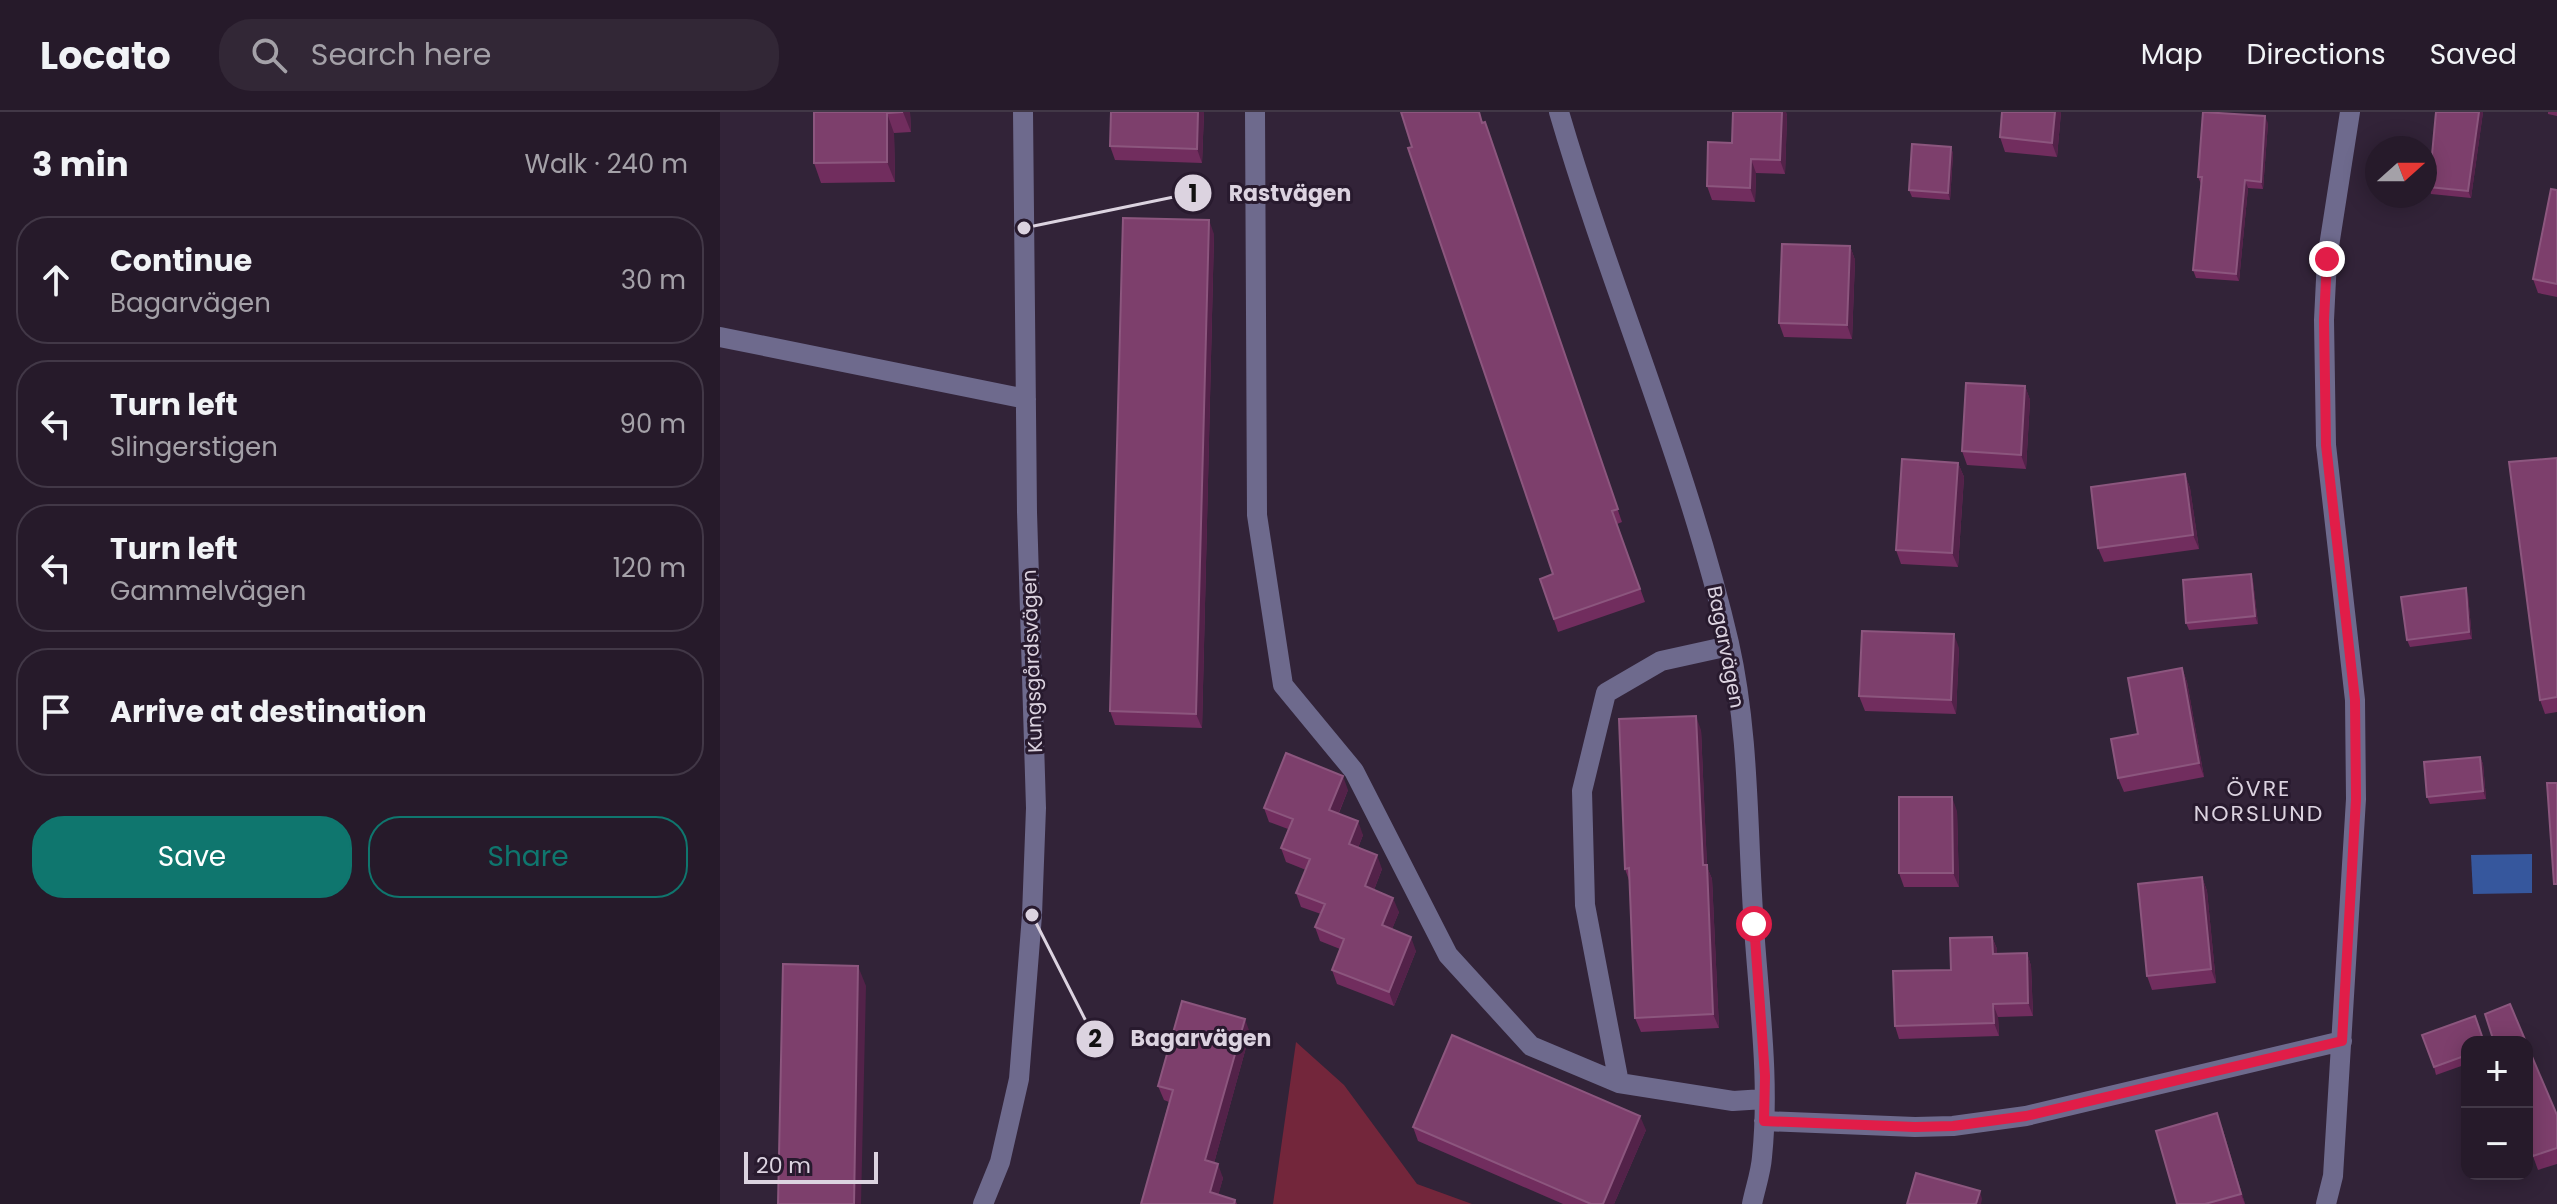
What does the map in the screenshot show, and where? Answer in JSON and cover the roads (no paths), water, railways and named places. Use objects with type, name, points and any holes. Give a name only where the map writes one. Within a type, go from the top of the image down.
[{"type":"street","name":"Kungsgårdsvägen","points":[[983,1204],[1000,1162],[1019,1079],[1032,915],[1036,808],[1023,112]]},
{"type":"street","points":[[1255,112],[1257,515],[1283,685],[1354,771],[1448,955],[1531,1046],[1619,1083],[1733,1101],[1764,1099]]},
{"type":"street","name":"Bagarvägen","points":[[1559,112],[1583,193],[1701,536],[1729,646],[1745,750],[1765,1076],[1762,1159],[1752,1204]]},
{"type":"street","points":[[2326,1204],[2333,1176],[2356,799],[2355,700],[2326,445],[2324,320],[2327,259],[2350,112]]},
{"type":"street","points":[[720,337],[1026,399]]},
{"type":"street","points":[[1619,1083],[1585,905],[1582,791],[1606,693],[1661,661],[1729,646]]},
{"type":"street","points":[[1764,1121],[1915,1127],[1990,1121],[2026,1116],[2342,1041]]},
{"type":"water","points":[[2532,854],[2532,893],[2473,894],[2471,855]]},
{"type":"place","name":"Rastvägen","points":[[1024,228]]},
{"type":"place","name":"Bagarvägen","points":[[1032,915]]},
{"type":"district","name":"ÖVRE NORSLUND","points":[[2259,800]]}]
